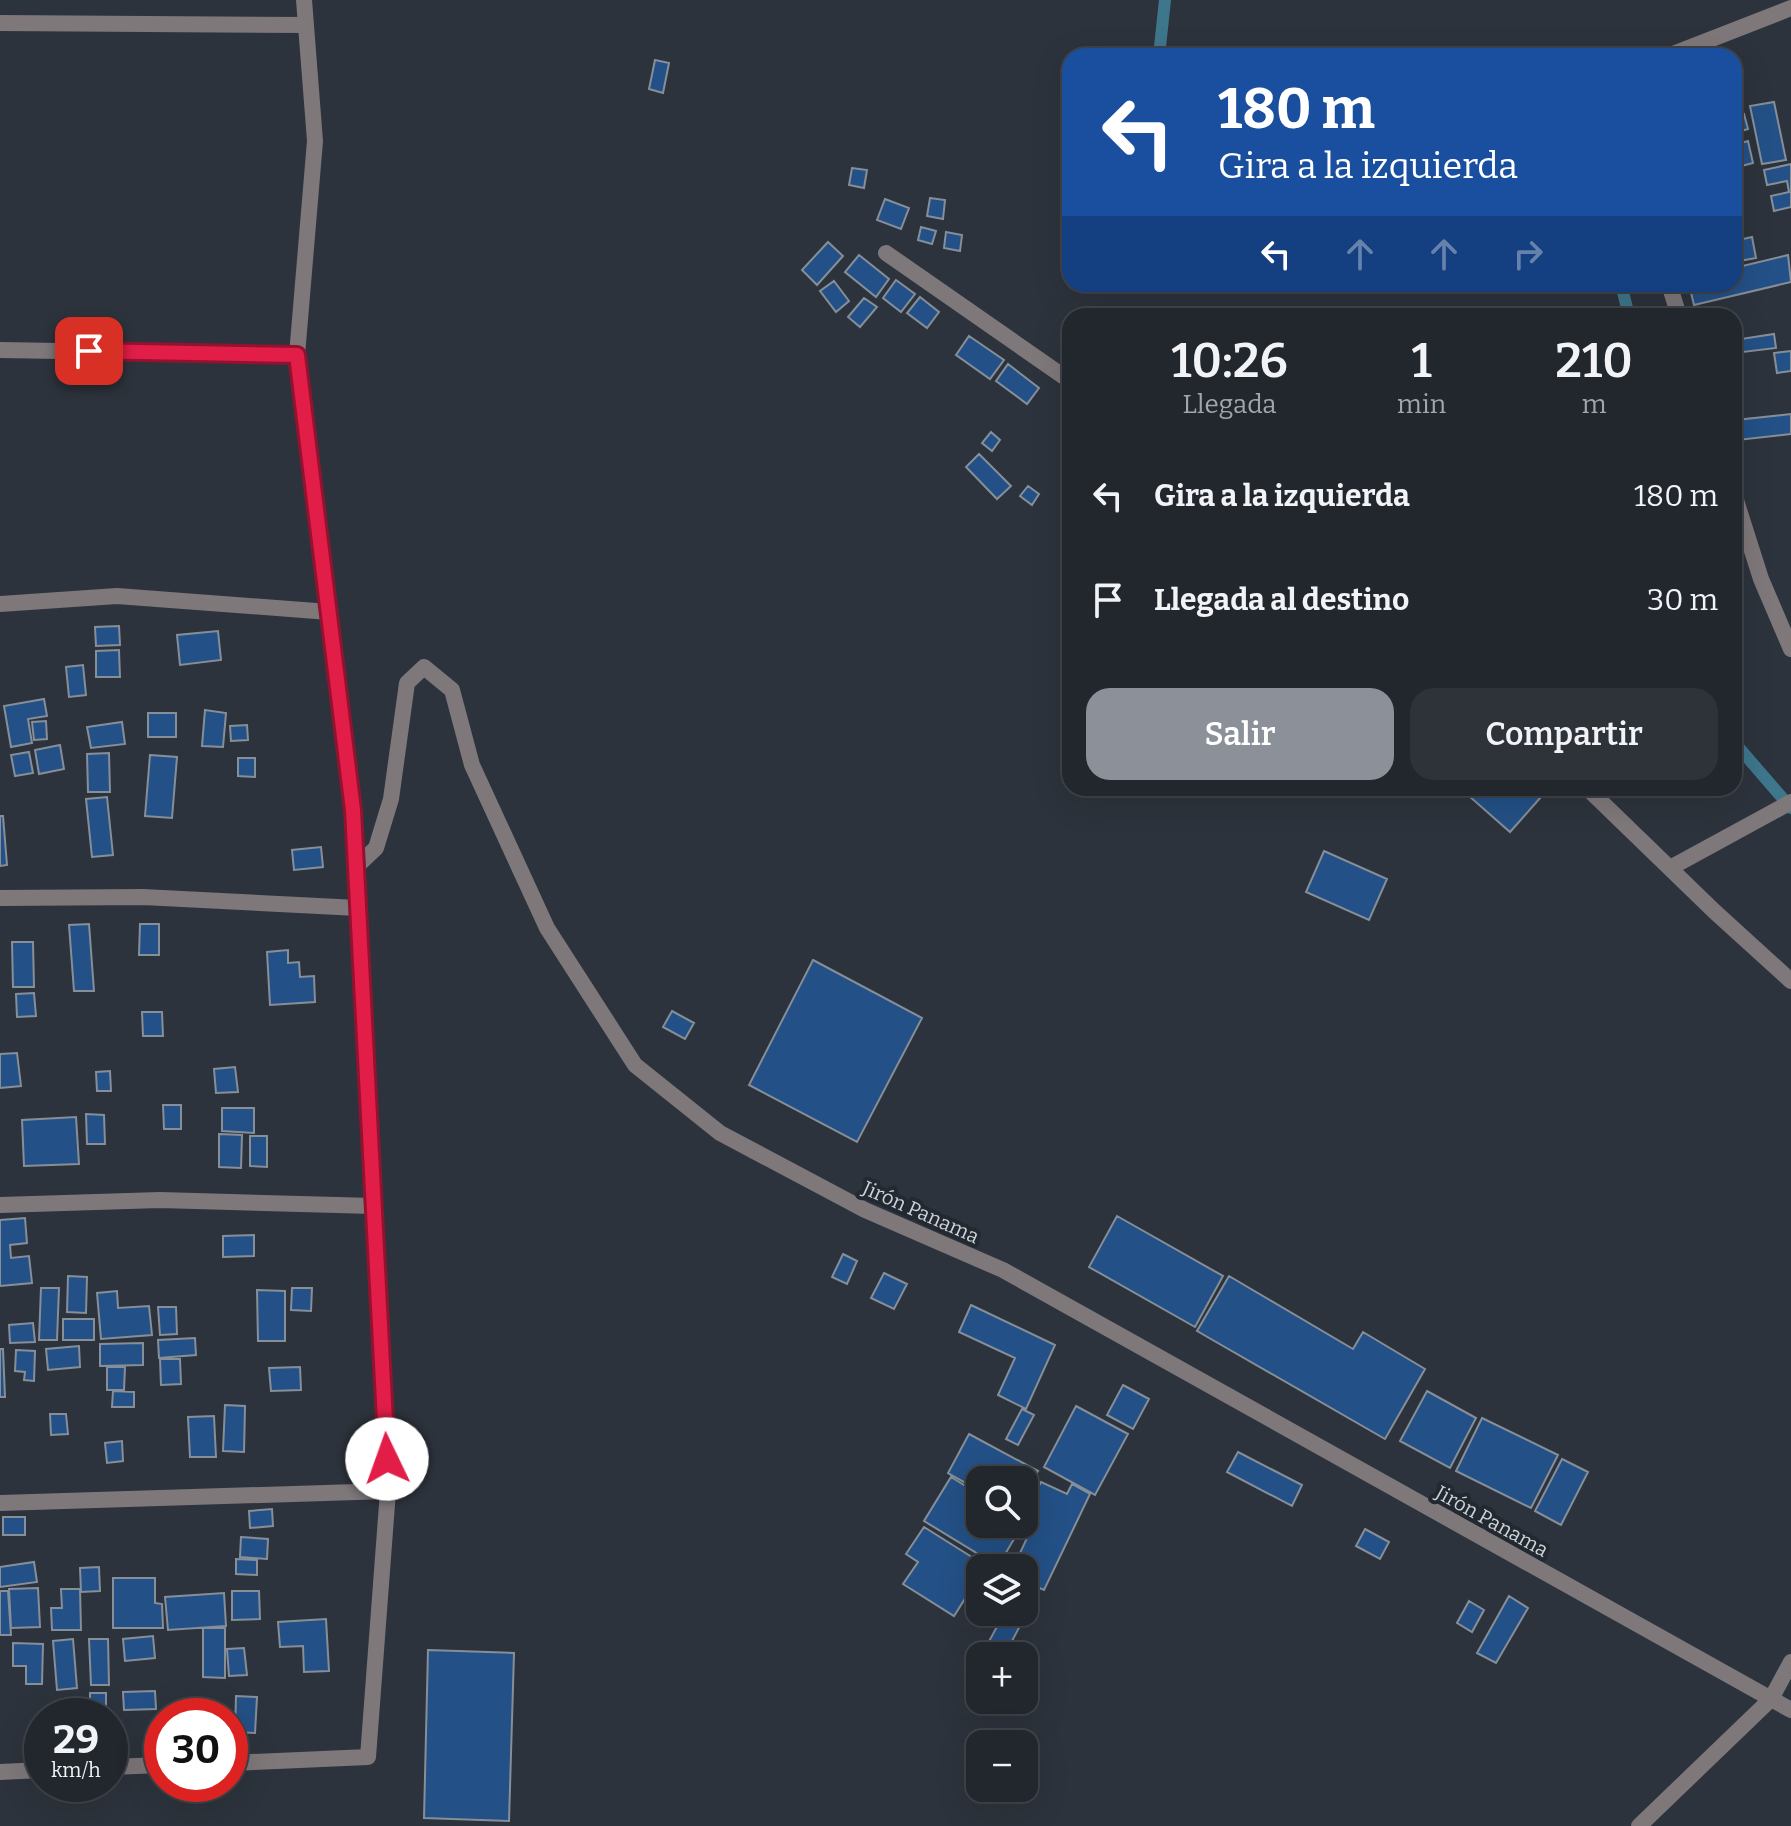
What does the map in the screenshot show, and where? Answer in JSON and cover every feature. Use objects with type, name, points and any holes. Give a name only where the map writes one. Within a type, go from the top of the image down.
[{"type":"street","points":[[248,1762],[368,1757],[388,1491],[353,810],[297,355],[315,141],[304,0]]},
{"type":"street","points":[[1688,48],[1791,8]]},
{"type":"street","points":[[0,23],[306,25]]},
{"type":"street","points":[[886,253],[1062,375]]},
{"type":"street","points":[[0,350],[297,355]]},
{"type":"street","points":[[1742,519],[1761,579],[1791,649]]},
{"type":"street","points":[[0,604],[117,596],[329,612]]},
{"type":"street","name":"Jirón Panama","points":[[356,867],[376,848],[391,799],[407,683],[424,667],[452,690],[472,765],[547,928],[635,1065],[720,1133],[865,1210],[1003,1270],[1791,1710]]},
{"type":"street","points":[[1595,796],[1791,981]]},
{"type":"street","points":[[1670,868],[1791,802]]},
{"type":"street","points":[[0,898],[143,897],[358,908]]},
{"type":"street","points":[[0,1205],[160,1200],[374,1206]]},
{"type":"street","points":[[0,1503],[388,1491]]},
{"type":"street","points":[[1639,1826],[1771,1699],[1791,1662]]},
{"type":"street","points":[[0,1772],[24,1771]]},
{"type":"building","points":[[655,60],[669,63],[663,93],[649,89]]},
{"type":"building","points":[[1774,102],[1786,160],[1762,164],[1750,106]]},
{"type":"building","points":[[1742,115],[1748,129],[1742,131]]},
{"type":"building","points":[[1748,141],[1753,163],[1742,166],[1742,143]]},
{"type":"building","points":[[1791,164],[1791,207],[1774,211],[1771,196],[1789,192],[1787,181],[1767,185],[1764,170]]},
{"type":"building","points":[[852,168],[867,170],[864,188],[849,185]]},
{"type":"building","points":[[930,198],[945,200],[943,219],[927,216]]},
{"type":"building","points":[[885,199],[909,208],[901,229],[877,220]]},
{"type":"building","points":[[921,227],[936,231],[932,244],[918,240]]},
{"type":"building","points":[[946,232],[962,235],[960,251],[944,248]]},
{"type":"building","points":[[1752,237],[1756,258],[1742,261],[1742,239]]},
{"type":"building","points":[[828,242],[843,256],[817,285],[802,270]]},
{"type":"building","points":[[859,255],[889,279],[876,297],[845,272]]},
{"type":"building","points":[[1788,255],[1791,282],[1694,305],[1691,292],[1742,292],[1742,266]]},
{"type":"building","points":[[896,280],[915,294],[901,312],[883,298]]},
{"type":"building","points":[[834,281],[849,301],[836,312],[820,291]]},
{"type":"building","points":[[920,297],[939,312],[927,328],[907,313]]},
{"type":"building","points":[[864,298],[877,307],[860,327],[848,317]]},
{"type":"building","points":[[1774,334],[1776,348],[1743,352],[1742,339]]},
{"type":"building","points":[[969,336],[1004,360],[990,379],[956,355]]},
{"type":"building","points":[[1791,351],[1791,371],[1777,373],[1774,353]]},
{"type":"building","points":[[1008,364],[1039,388],[1027,404],[996,381]]},
{"type":"building","points":[[1791,414],[1791,434],[1742,440],[1742,419]]},
{"type":"building","points":[[991,432],[1000,440],[992,451],[982,443]]},
{"type":"building","points":[[979,454],[1011,486],[997,499],[966,467]]},
{"type":"building","points":[[1028,486],[1039,494],[1032,505],[1020,496]]},
{"type":"building","points":[[119,626],[120,645],[96,646],[95,627]]},
{"type":"building","points":[[218,631],[221,660],[180,665],[177,635]]},
{"type":"building","points":[[119,650],[120,677],[96,677],[96,651]]},
{"type":"building","points":[[83,665],[86,695],[69,697],[66,667]]},
{"type":"building","points":[[44,699],[47,716],[28,719],[32,743],[11,747],[4,706]]},
{"type":"building","points":[[205,710],[226,713],[223,747],[202,746]]},
{"type":"building","points":[[148,713],[176,713],[176,737],[148,737]]},
{"type":"building","points":[[46,721],[47,739],[34,740],[32,722]]},
{"type":"building","points":[[122,722],[125,744],[91,748],[87,727]]},
{"type":"building","points":[[247,725],[248,740],[231,741],[230,726]]},
{"type":"building","points":[[60,745],[64,769],[39,774],[35,750]]},
{"type":"building","points":[[29,752],[33,773],[15,776],[11,755]]},
{"type":"building","points":[[109,753],[110,792],[88,792],[87,754]]},
{"type":"building","points":[[150,755],[177,757],[172,818],[145,816]]},
{"type":"building","points":[[238,758],[255,758],[255,777],[238,776]]},
{"type":"building","points":[[1469,796],[1540,796],[1510,832]]},
{"type":"building","points":[[107,797],[113,855],[92,857],[86,799]]},
{"type":"building","points":[[0,816],[3,816],[7,865],[0,866]]},
{"type":"building","points":[[321,847],[323,867],[294,870],[292,850]]},
{"type":"building","points":[[1324,851],[1387,879],[1369,920],[1306,892]]},
{"type":"building","points":[[89,924],[94,991],[74,991],[69,925]]},
{"type":"building","points":[[140,924],[159,924],[159,955],[139,955]]},
{"type":"building","points":[[12,942],[33,942],[34,987],[13,987]]},
{"type":"building","points":[[288,950],[288,963],[299,962],[300,977],[314,976],[315,1002],[270,1005],[267,952]]},
{"type":"building","points":[[813,960],[922,1018],[857,1142],[749,1085]]},
{"type":"building","points":[[34,993],[36,1016],[17,1017],[16,994]]},
{"type":"building","points":[[672,1011],[694,1023],[685,1039],[663,1027]]},
{"type":"building","points":[[142,1012],[162,1012],[163,1036],[143,1036]]},
{"type":"building","points":[[17,1053],[21,1086],[0,1088],[0,1054]]},
{"type":"building","points":[[235,1067],[238,1092],[216,1093],[214,1069]]},
{"type":"building","points":[[110,1071],[111,1091],[97,1091],[96,1072]]},
{"type":"building","points":[[163,1105],[181,1105],[181,1129],[164,1129]]},
{"type":"building","points":[[222,1108],[254,1108],[254,1133],[222,1131]]},
{"type":"building","points":[[86,1114],[104,1115],[105,1144],[87,1144]]},
{"type":"building","points":[[76,1117],[79,1164],[24,1166],[22,1120]]},
{"type":"building","points":[[219,1134],[242,1135],[241,1168],[219,1167]]},
{"type":"building","points":[[250,1136],[267,1136],[267,1167],[250,1166]]},
{"type":"building","points":[[1117,1216],[1223,1276],[1195,1327],[1089,1267]]},
{"type":"building","points":[[25,1218],[27,1243],[10,1245],[11,1258],[29,1256],[32,1283],[0,1286],[0,1220]]},
{"type":"building","points":[[254,1235],[254,1256],[223,1257],[223,1236]]},
{"type":"building","points":[[843,1254],[857,1261],[847,1284],[832,1277]]},
{"type":"building","points":[[884,1273],[907,1284],[894,1309],[871,1298]]},
{"type":"building","points":[[68,1276],[87,1277],[86,1313],[67,1312]]},
{"type":"building","points":[[1229,1276],[1353,1349],[1363,1332],[1425,1369],[1385,1439],[1197,1331]]},
{"type":"building","points":[[41,1288],[59,1288],[57,1340],[39,1340]]},
{"type":"building","points":[[292,1288],[312,1288],[311,1311],[291,1310]]},
{"type":"building","points":[[257,1290],[285,1291],[285,1341],[258,1341]]},
{"type":"building","points":[[117,1291],[118,1308],[149,1306],[152,1335],[101,1339],[97,1293]]},
{"type":"building","points":[[971,1305],[1055,1345],[1026,1409],[998,1395],[1015,1358],[959,1332]]},
{"type":"building","points":[[158,1307],[176,1307],[177,1334],[160,1335]]},
{"type":"building","points":[[63,1319],[94,1319],[94,1340],[63,1340]]},
{"type":"building","points":[[33,1323],[35,1342],[10,1343],[9,1325]]},
{"type":"building","points":[[195,1338],[196,1355],[159,1358],[158,1340]]},
{"type":"building","points":[[143,1343],[143,1365],[100,1366],[100,1344]]},
{"type":"building","points":[[79,1346],[80,1367],[48,1370],[46,1349]]},
{"type":"building","points":[[0,1349],[3,1349],[5,1397],[0,1397]]},
{"type":"building","points":[[16,1350],[35,1351],[34,1381],[24,1380],[25,1372],[15,1371]]},
{"type":"building","points":[[160,1359],[180,1359],[181,1384],[161,1385]]},
{"type":"building","points":[[107,1367],[125,1367],[124,1390],[107,1390]]},
{"type":"building","points":[[300,1367],[301,1390],[271,1391],[269,1368]]},
{"type":"building","points":[[1123,1385],[1149,1399],[1133,1429],[1107,1415]]},
{"type":"building","points":[[113,1391],[134,1392],[134,1407],[112,1407]]},
{"type":"building","points":[[1427,1391],[1476,1418],[1450,1468],[1400,1441]]},
{"type":"building","points":[[225,1405],[245,1406],[244,1452],[223,1451]]},
{"type":"building","points":[[1076,1406],[1128,1434],[1095,1495],[1044,1467]]},
{"type":"building","points":[[1022,1409],[1034,1415],[1018,1445],[1006,1439]]},
{"type":"building","points":[[50,1414],[66,1414],[68,1434],[51,1435]]},
{"type":"building","points":[[214,1416],[216,1457],[190,1457],[188,1417]]},
{"type":"building","points":[[1482,1418],[1558,1455],[1531,1508],[1456,1471]]},
{"type":"building","points":[[969,1434],[1029,1466],[966,1466],[966,1483],[948,1473]]},
{"type":"building","points":[[122,1441],[123,1461],[107,1463],[105,1443]]},
{"type":"building","points":[[1238,1452],[1302,1485],[1292,1506],[1227,1472]]},
{"type":"building","points":[[1562,1459],[1588,1472],[1561,1525],[1535,1511]]},
{"type":"building","points":[[951,1477],[966,1486],[966,1538],[1015,1538],[1005,1554],[978,1554],[924,1521]]},
{"type":"building","points":[[1041,1482],[1067,1494],[1072,1484],[1090,1494],[1044,1590],[1038,1587],[1038,1554],[1020,1554],[1027,1538],[1038,1538],[1038,1488]]},
{"type":"building","points":[[272,1509],[273,1526],[250,1528],[249,1511]]},
{"type":"building","points":[[3,1517],[25,1517],[25,1535],[3,1535]]},
{"type":"building","points":[[924,1527],[967,1554],[966,1597],[954,1616],[903,1584],[918,1562],[906,1554]]},
{"type":"building","points":[[1365,1529],[1389,1542],[1380,1559],[1356,1546]]},
{"type":"building","points":[[241,1537],[268,1539],[267,1559],[240,1557]]},
{"type":"building","points":[[236,1559],[257,1560],[257,1575],[236,1574]]},
{"type":"building","points":[[34,1562],[37,1582],[0,1587],[0,1567]]},
{"type":"building","points":[[99,1567],[100,1591],[81,1592],[80,1568]]},
{"type":"building","points":[[113,1578],[155,1578],[155,1603],[162,1604],[163,1628],[113,1628]]},
{"type":"building","points":[[38,1588],[40,1627],[11,1628],[9,1589]]},
{"type":"building","points":[[61,1589],[80,1589],[81,1630],[52,1630],[51,1608],[62,1608]]},
{"type":"building","points":[[0,1591],[8,1591],[11,1635],[0,1635]]},
{"type":"building","points":[[232,1591],[259,1591],[260,1619],[232,1620]]},
{"type":"building","points":[[224,1593],[226,1626],[168,1630],[165,1597]]},
{"type":"building","points":[[1509,1596],[1528,1608],[1496,1663],[1477,1653]]},
{"type":"building","points":[[1469,1601],[1484,1610],[1472,1632],[1457,1623]]},
{"type":"building","points":[[326,1619],[329,1671],[304,1672],[303,1646],[280,1647],[278,1622]]},
{"type":"building","points":[[997,1626],[1020,1626],[1011,1642],[989,1642]]},
{"type":"building","points":[[203,1628],[225,1628],[225,1678],[203,1677]]},
{"type":"building","points":[[153,1636],[155,1658],[125,1661],[123,1639]]},
{"type":"building","points":[[73,1639],[77,1688],[57,1690],[53,1641]]},
{"type":"building","points":[[89,1639],[108,1639],[109,1685],[91,1685]]},
{"type":"building","points":[[13,1643],[43,1644],[42,1684],[26,1684],[26,1666],[13,1666]]},
{"type":"building","points":[[244,1648],[247,1675],[229,1676],[227,1649]]},
{"type":"building","points":[[428,1650],[514,1653],[509,1821],[424,1818]]},
{"type":"building","points":[[155,1691],[155,1698],[144,1698],[144,1709],[128,1710],[128,1698],[123,1698],[123,1692]]},
{"type":"building","points":[[90,1693],[106,1693],[106,1698],[90,1698]]},
{"type":"building","points":[[257,1697],[255,1733],[248,1733],[248,1698],[236,1698]]},
{"type":"waterway","points":[[1160,48],[1165,0]]},
{"type":"waterway","points":[[1623,292],[1627,308]]},
{"type":"waterway","points":[[1742,751],[1791,808]]},
{"type":"route","points":[[89,351],[297,355],[353,810],[387,1459]]}]
